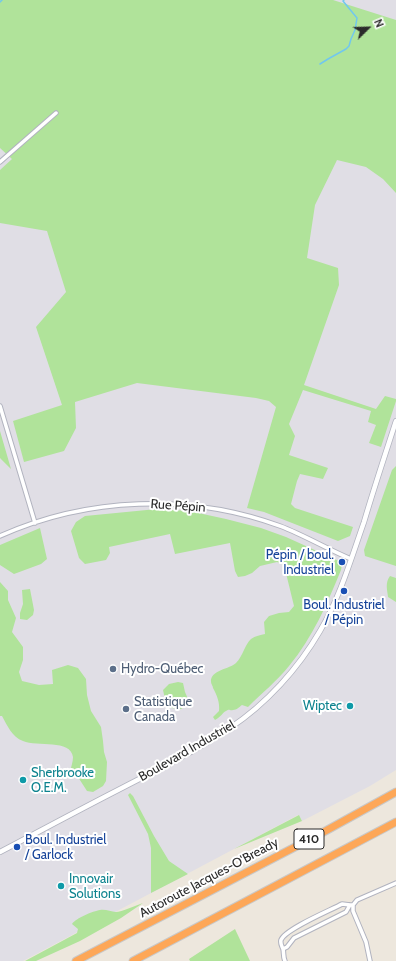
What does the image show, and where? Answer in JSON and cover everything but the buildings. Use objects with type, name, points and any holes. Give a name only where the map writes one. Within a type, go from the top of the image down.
[{"type":"highway","name":"Autoroute Jacques-O'Bready","points":[[76,961],[396,792]]},
{"type":"highway","name":"410","points":[[134,961],[396,822]]},
{"type":"street","points":[[0,162],[56,113]]},
{"type":"street","points":[[0,406],[35,523]]},
{"type":"street","name":"Boulevard Industriel","points":[[0,852],[198,748],[248,715],[290,673],[317,636],[337,597],[396,421]]},
{"type":"street","name":"Rue Pépin","points":[[0,536],[35,523],[76,512],[116,506],[168,504],[222,510],[266,521],[306,537],[351,559]]},
{"type":"street","points":[[283,949],[287,947],[294,938],[346,912],[357,900],[396,883]]},
{"type":"street","points":[[285,961],[282,953],[283,949],[280,945],[281,940],[289,932],[342,904],[351,905]]},
{"type":"street","points":[[351,905],[366,942],[370,961]]},
{"type":"shaded area","points":[[0,0],[396,0],[396,770],[370,786],[302,821],[298,815],[23,961],[0,961]]},
{"type":"green space","points":[[0,0],[333,0],[396,20],[396,193],[383,179],[366,167],[337,160],[315,205],[307,258],[338,268],[339,285],[304,385],[376,409],[385,396],[396,399],[396,401],[381,447],[369,443],[376,425],[368,422],[371,411],[303,390],[289,424],[295,436],[289,455],[328,468],[323,479],[300,474],[291,504],[295,508],[353,527],[350,536],[338,541],[264,512],[247,508],[276,407],[269,401],[256,398],[137,383],[75,402],[76,428],[64,451],[24,462],[13,421],[62,405],[36,327],[66,292],[47,231],[0,223],[0,170],[12,159],[0,148]]},
{"type":"green space","points":[[0,431],[11,469],[0,458]]},
{"type":"green space","points":[[396,466],[396,566],[365,556],[364,550],[392,470]]},
{"type":"green space","points":[[157,509],[189,511],[261,528],[286,537],[339,561],[342,564],[336,583],[325,608],[298,655],[274,682],[248,707],[242,705],[236,710],[228,710],[215,720],[213,717],[219,711],[219,708],[218,699],[211,683],[214,675],[236,663],[251,639],[265,634],[264,622],[269,616],[289,612],[294,606],[284,565],[277,562],[260,566],[252,573],[238,577],[235,571],[230,543],[175,554],[170,534],[109,547],[110,553],[106,560],[85,564],[79,558],[71,531],[76,522],[85,516]]},
{"type":"green space","points":[[40,528],[47,559],[41,564],[14,574],[0,565],[0,545]]},
{"type":"green space","points":[[390,576],[396,578],[396,602],[388,597],[387,584]]},
{"type":"green space","points":[[0,582],[8,591],[8,600],[16,618],[12,632],[23,647],[23,660],[19,672],[22,681],[39,685],[53,684],[52,670],[68,665],[78,668],[86,679],[87,695],[91,711],[101,727],[104,752],[107,762],[106,781],[103,786],[93,792],[87,791],[78,777],[70,772],[73,757],[71,751],[52,744],[29,743],[23,741],[16,737],[2,716],[0,716]]},
{"type":"green space","points":[[30,589],[34,610],[33,615],[27,620],[20,619],[23,604],[22,590]]},
{"type":"green space","points":[[178,682],[183,683],[188,699],[187,705],[181,709],[171,708],[165,699],[163,690],[169,684]]},
{"type":"green space","points":[[130,793],[169,861],[188,874],[151,893],[151,848],[148,834],[128,795]]},
{"type":"green space","points":[[299,815],[302,821],[234,849]]},
{"type":"green space","points":[[143,903],[121,918],[80,941],[36,961],[25,961],[77,933],[78,929],[72,924],[77,919],[85,915],[100,910],[118,912]]},
{"type":"green space","points":[[235,929],[250,961],[190,961],[189,959]]},
{"type":"waterway","points":[[320,64],[349,46],[355,30],[357,18],[343,1],[344,0]]},
{"type":"place","name":"Pépin / boul. Industriel","points":[[342,562]]},
{"type":"place","name":"Boul. Industriel / Pépin","points":[[344,591]]},
{"type":"place","name":"Hydro-Québec","points":[[113,669]]},
{"type":"place","name":"Wiptec","points":[[350,706]]},
{"type":"place","name":"Statistique Canada","points":[[126,709]]},
{"type":"place","name":"Sherbrooke O.E.M.","points":[[23,780]]},
{"type":"place","name":"Boul. Industriel / Garlock","points":[[17,847]]},
{"type":"place","name":"Innovair Solutions","points":[[61,886]]}]
